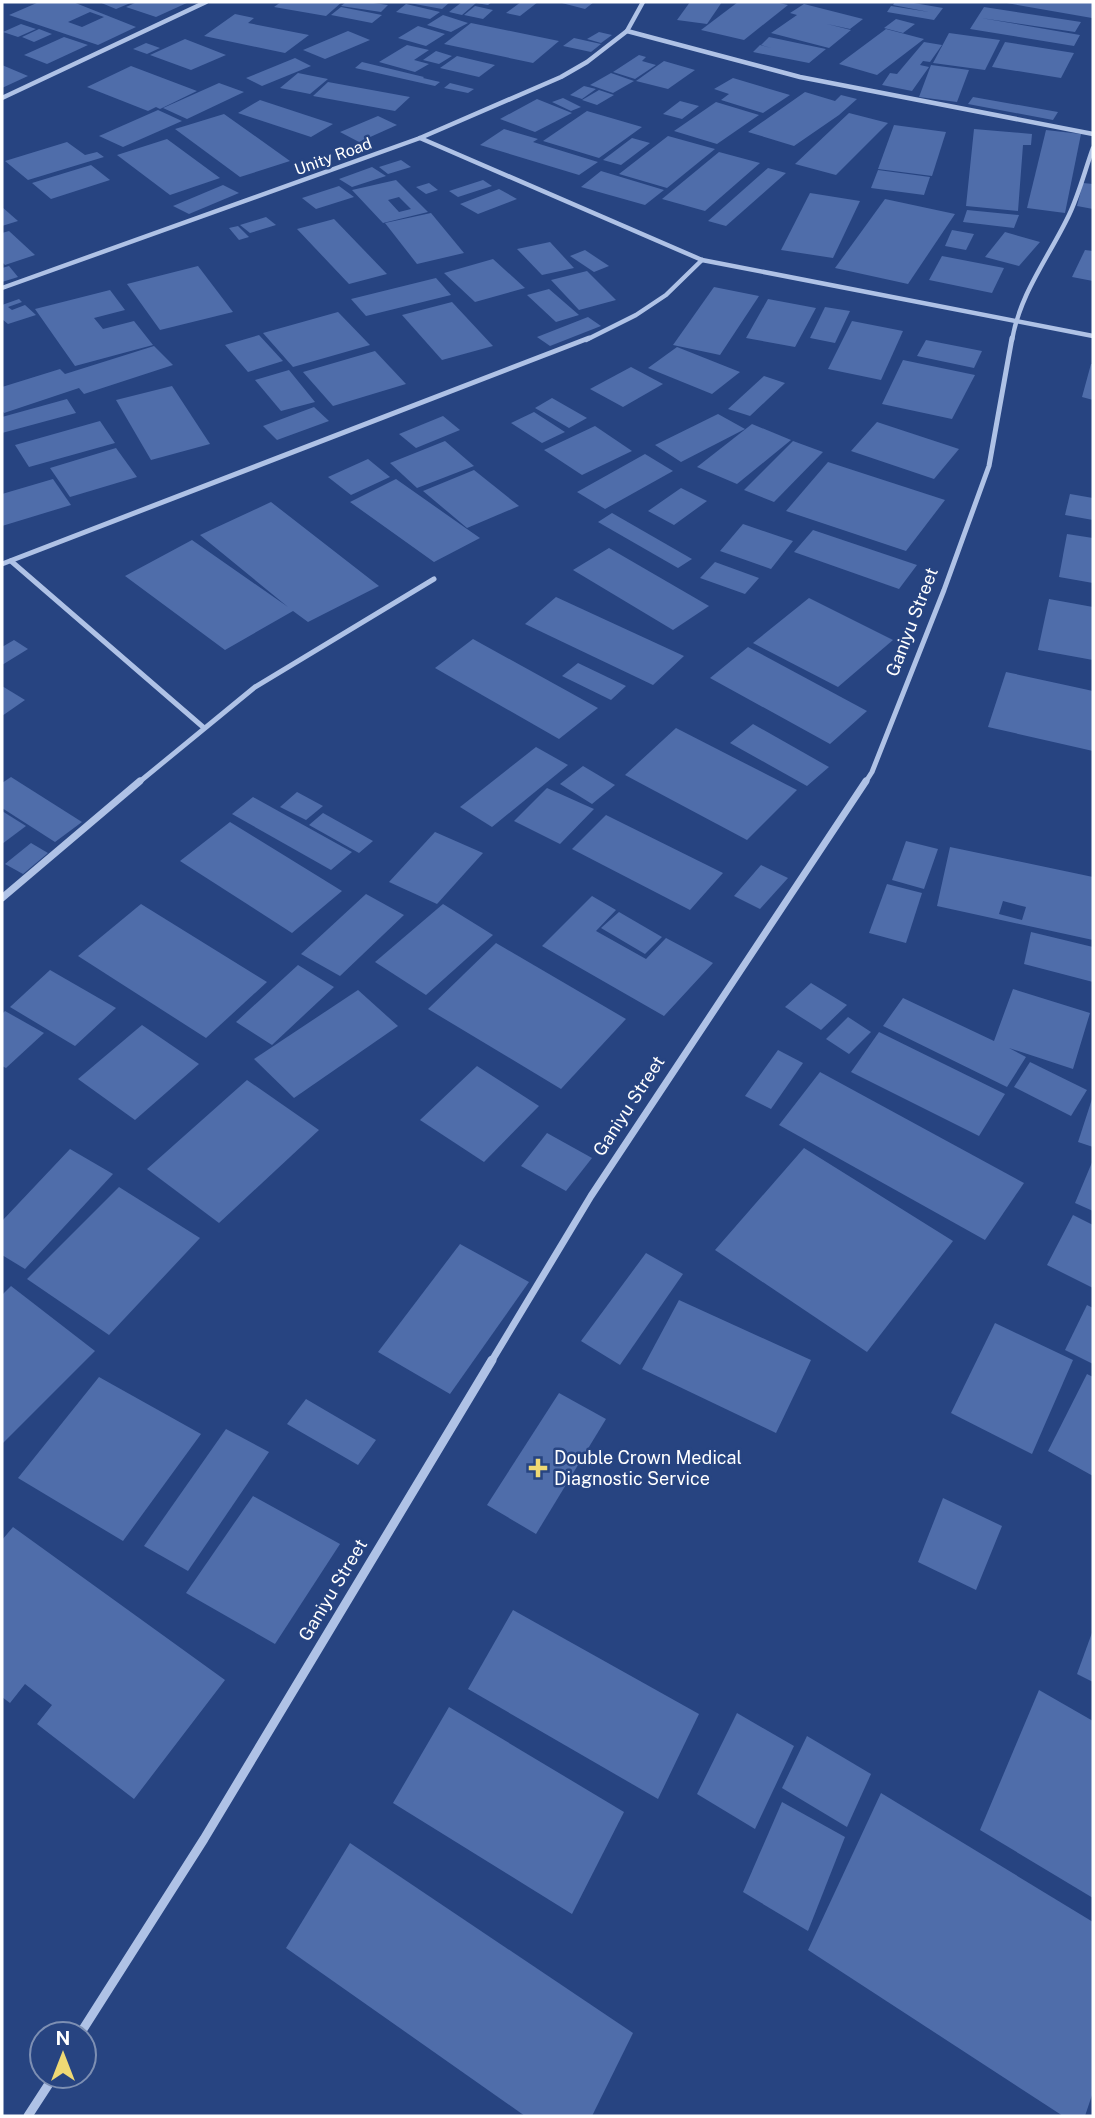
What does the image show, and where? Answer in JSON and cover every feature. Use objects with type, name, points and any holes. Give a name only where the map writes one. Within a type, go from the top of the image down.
[{"type":"street","points":[[2,98],[206,2]]},
{"type":"street","name":"Unity Road","points":[[2,288],[420,138],[561,77],[587,62],[627,31],[643,2]]},
{"type":"street","points":[[627,31],[800,77],[1093,134]]},
{"type":"street","points":[[420,138],[702,261],[1093,337]]},
{"type":"street","name":"Ganiyu Street","points":[[89,2020],[204,1839],[591,1196],[829,833],[872,772],[944,590],[989,466],[1015,323],[1029,287],[1069,215],[1093,148]]},
{"type":"street","points":[[2,564],[583,341],[636,315],[666,295],[702,261]]},
{"type":"street","points":[[11,561],[203,727]]},
{"type":"street","points":[[2,898],[203,727],[255,688],[434,579]]},
{"type":"street","points":[[28,2116],[45,2090]]},
{"type":"building","points":[[39,2],[73,2],[136,27],[98,45],[9,15]],"holes":[[[90,12],[104,17],[82,27],[68,22]]]},
{"type":"building","points":[[99,2],[133,2],[116,9]]},
{"type":"building","points":[[137,2],[189,2],[156,17],[126,7]]},
{"type":"building","points":[[281,2],[342,2],[326,16],[274,7]]},
{"type":"building","points":[[346,2],[388,5],[381,12],[341,6]]},
{"type":"building","points":[[404,2],[450,2],[442,9]]},
{"type":"building","points":[[462,2],[492,2],[488,5],[476,3],[462,15],[449,12]]},
{"type":"building","points":[[521,2],[538,2],[520,16],[506,13]]},
{"type":"building","points":[[558,2],[594,2],[585,9]]},
{"type":"building","points":[[690,2],[722,2],[707,24],[677,20]]},
{"type":"building","points":[[738,2],[775,2],[788,5],[744,40],[701,30]]},
{"type":"building","points":[[895,2],[943,8],[934,20],[887,12],[891,6],[929,12],[893,5]]},
{"type":"building","points":[[1001,2],[1093,2],[1093,16],[1092,18]]},
{"type":"building","points":[[406,4],[440,12],[430,19],[396,12]]},
{"type":"building","points":[[804,4],[863,19],[850,29],[827,24],[851,30],[829,48],[771,33],[797,15],[790,13]]},
{"type":"building","points":[[475,6],[493,10],[483,19],[464,15]]},
{"type":"building","points":[[341,7],[382,15],[372,23],[331,15]]},
{"type":"building","points":[[984,7],[1081,22],[1075,32],[981,18],[1080,35],[1074,46],[970,29]]},
{"type":"building","points":[[235,14],[254,18],[248,23],[309,35],[285,53],[204,36]]},
{"type":"building","points":[[443,15],[468,23],[451,32],[427,25]]},
{"type":"building","points":[[896,19],[915,24],[903,33],[884,28]]},
{"type":"building","points":[[471,23],[559,41],[533,63],[444,44]]},
{"type":"building","points":[[21,24],[36,29],[18,37],[3,32]]},
{"type":"building","points":[[418,26],[445,34],[426,46],[398,38]]},
{"type":"building","points":[[39,29],[52,34],[34,42],[22,37]]},
{"type":"building","points":[[886,29],[924,39],[877,75],[839,64]]},
{"type":"building","points":[[348,31],[370,40],[325,59],[303,50]]},
{"type":"building","points":[[599,32],[612,35],[601,43],[587,39]]},
{"type":"building","points":[[949,33],[1000,40],[985,70],[933,63]]},
{"type":"building","points":[[64,37],[88,45],[47,64],[24,55]]},
{"type":"building","points":[[769,37],[826,49],[809,63],[753,52],[760,45],[771,48],[761,45]]},
{"type":"building","points":[[574,38],[601,44],[591,52],[563,46]]},
{"type":"building","points":[[185,39],[226,55],[191,70],[150,55]]},
{"type":"building","points":[[924,42],[942,45],[930,62],[923,61],[920,65],[929,67],[912,91],[882,85],[890,73],[897,74]]},
{"type":"building","points":[[1005,42],[1074,53],[1061,78],[992,67]]},
{"type":"building","points":[[146,43],[160,48],[147,54],[133,49]]},
{"type":"building","points":[[407,45],[429,50],[414,60],[429,64],[415,72],[379,62]]},
{"type":"building","points":[[436,51],[452,56],[439,64],[423,60]]},
{"type":"building","points":[[639,55],[646,57],[642,61],[656,65],[635,79],[613,72]]},
{"type":"building","points":[[457,56],[495,65],[479,77],[440,68]]},
{"type":"building","points":[[295,58],[311,66],[262,86],[246,78]]},
{"type":"building","points":[[664,61],[695,70],[668,89],[636,81]]},
{"type":"building","points":[[362,62],[440,82],[435,86],[355,68]]},
{"type":"building","points":[[2,65],[28,76],[2,88]]},
{"type":"building","points":[[931,65],[969,70],[957,102],[919,97]]},
{"type":"building","points":[[131,66],[197,91],[160,109],[156,107],[148,111],[87,87]]},
{"type":"building","points":[[298,73],[328,79],[310,94],[280,88]]},
{"type":"building","points":[[611,73],[634,81],[613,93],[590,85]]},
{"type":"building","points":[[733,78],[790,95],[763,113],[721,100],[729,94],[714,89]]},
{"type":"building","points":[[328,82],[410,97],[395,111],[313,96]]},
{"type":"building","points":[[219,83],[244,92],[187,119],[163,108]]},
{"type":"building","points":[[450,83],[474,89],[468,93],[444,88]]},
{"type":"building","points":[[584,86],[596,89],[582,99],[570,95]]},
{"type":"building","points":[[599,90],[614,95],[597,105],[582,100]]},
{"type":"building","points":[[805,92],[835,101],[841,95],[857,99],[794,146],[748,132]]},
{"type":"building","points":[[973,97],[1058,112],[1053,120],[968,104]]},
{"type":"building","points":[[563,98],[581,107],[571,111],[552,102]]},
{"type":"building","points":[[537,99],[572,113],[535,132],[500,119]]},
{"type":"building","points":[[260,100],[333,124],[311,137],[238,113]]},
{"type":"building","points":[[680,101],[699,106],[682,119],[663,114]]},
{"type":"building","points":[[716,102],[759,115],[717,144],[674,131]]},
{"type":"building","points":[[158,110],[182,121],[123,147],[99,136]]},
{"type":"building","points":[[587,111],[642,127],[599,158],[543,141]]},
{"type":"building","points":[[849,113],[888,123],[836,175],[795,164]]},
{"type":"building","points":[[224,114],[290,161],[240,177],[175,129]]},
{"type":"building","points":[[378,116],[397,125],[359,142],[340,132]]},
{"type":"building","points":[[894,125],[946,132],[932,176],[878,169]]},
{"type":"building","points":[[504,129],[538,139],[533,142],[598,162],[579,175],[480,145]]},
{"type":"building","points":[[974,129],[1032,134],[1031,145],[1023,145],[1018,211],[966,206]]},
{"type":"building","points":[[1046,130],[1081,134],[1065,213],[1027,208]]},
{"type":"building","points":[[668,136],[715,149],[667,188],[619,174]]},
{"type":"building","points":[[632,138],[650,143],[621,165],[603,160]]},
{"type":"building","points":[[167,139],[220,178],[170,195],[117,155]]},
{"type":"building","points":[[67,142],[85,155],[97,152],[104,157],[28,180],[5,161]]},
{"type":"building","points":[[719,152],[760,163],[705,211],[662,199]]},
{"type":"building","points":[[401,160],[411,167],[388,174],[379,167]]},
{"type":"building","points":[[91,165],[110,180],[51,199],[32,183]]},
{"type":"building","points":[[372,167],[386,176],[352,187],[339,179]]},
{"type":"building","points":[[768,168],[786,173],[726,226],[708,221]]},
{"type":"building","points":[[878,170],[930,177],[924,195],[871,188]]},
{"type":"building","points":[[601,171],[664,190],[645,205],[581,187]]},
{"type":"building","points":[[396,180],[428,212],[383,223],[352,190]],"holes":[[[399,197],[411,209],[399,212],[388,200]]]},
{"type":"building","points":[[483,180],[492,186],[458,197],[449,191]]},
{"type":"building","points":[[429,183],[438,190],[426,194],[416,187]]},
{"type":"building","points":[[1083,183],[1093,184],[1093,209],[1077,206]]},
{"type":"building","points":[[223,185],[239,193],[189,214],[173,206]]},
{"type":"building","points":[[339,186],[354,197],[316,209],[302,198]]},
{"type":"building","points":[[499,189],[517,199],[478,214],[460,204]]},
{"type":"building","points":[[810,193],[860,201],[833,258],[781,250]]},
{"type":"building","points":[[885,199],[955,214],[908,284],[835,268]]},
{"type":"building","points":[[2,207],[18,221],[2,226]]},
{"type":"building","points":[[967,210],[1019,215],[1014,228],[963,222]]},
{"type":"building","points":[[431,213],[464,253],[417,264],[385,223]]},
{"type":"building","points":[[266,217],[276,225],[250,233],[240,225]]},
{"type":"building","points":[[334,219],[387,274],[349,284],[297,229]]},
{"type":"building","points":[[238,226],[249,237],[239,240],[229,228]]},
{"type":"building","points":[[952,230],[974,234],[966,250],[945,246]]},
{"type":"building","points":[[9,231],[35,255],[5,265],[2,262],[2,233]]},
{"type":"building","points":[[1005,232],[1040,242],[1019,266],[985,257]]},
{"type":"building","points":[[550,242],[574,268],[542,275],[517,249]]},
{"type":"building","points":[[585,250],[609,266],[594,272],[570,256]]},
{"type":"building","points":[[1085,250],[1093,251],[1093,281],[1072,277]]},
{"type":"building","points":[[942,256],[1004,268],[992,293],[929,280]]},
{"type":"building","points":[[493,259],[525,288],[475,302],[444,273]]},
{"type":"building","points":[[9,266],[18,277],[2,282],[2,268]]},
{"type":"building","points":[[198,266],[233,312],[160,330],[127,284]]},
{"type":"building","points":[[587,271],[616,300],[579,310],[551,280]]},
{"type":"building","points":[[436,278],[451,295],[366,316],[351,299]]},
{"type":"building","points":[[714,287],[759,296],[720,355],[673,345]]},
{"type":"building","points":[[549,289],[579,315],[556,322],[527,295]]},
{"type":"building","points":[[110,290],[125,310],[94,318],[103,329],[134,321],[153,345],[75,366],[35,309]]},
{"type":"building","points":[[19,299],[22,302],[8,307],[12,310],[25,305],[36,315],[8,324],[2,319],[2,305]]},
{"type":"building","points":[[768,299],[816,308],[795,347],[746,338]]},
{"type":"building","points":[[452,302],[493,346],[442,360],[402,315]]},
{"type":"building","points":[[825,307],[850,311],[835,343],[810,338]]},
{"type":"building","points":[[338,312],[370,345],[293,367],[263,333]]},
{"type":"building","points":[[588,317],[601,326],[550,346],[537,337]]},
{"type":"building","points":[[852,321],[903,331],[881,380],[828,369]]},
{"type":"building","points":[[259,335],[283,361],[248,372],[225,345]]},
{"type":"building","points":[[926,340],[982,351],[974,368],[917,356]]},
{"type":"building","points":[[154,346],[173,365],[84,394],[79,388],[4,413],[2,410],[2,387],[60,369],[65,374]]},
{"type":"building","points":[[677,347],[740,372],[712,394],[648,368]]},
{"type":"building","points":[[375,351],[406,384],[333,406],[303,372]]},
{"type":"building","points":[[903,360],[975,375],[952,419],[882,404]]},
{"type":"building","points":[[1093,364],[1093,400],[1082,397]]},
{"type":"building","points":[[631,367],[663,384],[623,407],[590,389]]},
{"type":"building","points":[[289,370],[315,402],[281,411],[255,380]]},
{"type":"building","points":[[764,376],[785,383],[750,416],[728,409]]},
{"type":"building","points":[[172,386],[210,444],[151,460],[116,400]]},
{"type":"building","points":[[552,398],[587,418],[569,428],[535,408]]},
{"type":"building","points":[[67,399],[76,413],[2,433],[2,417]]},
{"type":"building","points":[[314,407],[329,421],[277,440],[263,426]]},
{"type":"building","points":[[534,412],[565,432],[542,443],[511,423]]},
{"type":"building","points":[[718,414],[745,429],[681,462],[655,445]]},
{"type":"building","points":[[443,416],[460,430],[416,448],[399,434]]},
{"type":"building","points":[[100,421],[115,443],[29,467],[15,445]]},
{"type":"building","points":[[877,422],[959,449],[934,479],[851,451]]},
{"type":"building","points":[[752,424],[791,440],[737,484],[697,467]]},
{"type":"building","points":[[595,426],[632,451],[582,475],[544,450]]},
{"type":"building","points":[[445,441],[474,466],[417,488],[390,463]]},
{"type":"building","points":[[793,441],[823,452],[774,502],[744,490]]},
{"type":"building","points":[[116,448],[137,477],[70,497],[50,468]]},
{"type":"building","points":[[645,454],[673,471],[605,509],[577,492]]},
{"type":"building","points":[[368,459],[390,477],[351,495],[328,477]]},
{"type":"building","points":[[828,462],[945,500],[906,551],[786,511]]},
{"type":"building","points":[[474,470],[519,506],[467,528],[423,491]]},
{"type":"building","points":[[53,479],[71,505],[2,526],[2,494]]},
{"type":"building","points":[[396,479],[480,538],[434,562],[350,502]]},
{"type":"building","points":[[681,488],[707,501],[674,525],[648,511]]},
{"type":"building","points":[[1070,494],[1093,498],[1093,520],[1065,515]]},
{"type":"building","points":[[271,502],[379,586],[308,622],[293,611],[225,650],[125,576],[192,540],[288,607],[200,535]]},
{"type":"building","points":[[612,513],[692,559],[678,568],[598,522]]},
{"type":"building","points":[[743,524],[793,541],[771,569],[720,551]]},
{"type":"building","points":[[813,530],[917,565],[899,589],[794,552]]},
{"type":"building","points":[[1067,534],[1093,538],[1093,583],[1059,577]]},
{"type":"building","points":[[609,548],[709,606],[673,630],[573,570]]},
{"type":"building","points":[[715,562],[759,578],[745,594],[700,578]]},
{"type":"building","points":[[556,597],[684,656],[653,685],[525,624]]},
{"type":"building","points":[[809,598],[893,640],[838,687],[753,643]]},
{"type":"building","points":[[1049,599],[1093,607],[1093,660],[1038,650]]},
{"type":"building","points":[[473,639],[598,708],[559,739],[435,668]]},
{"type":"building","points":[[14,640],[28,649],[2,665],[2,647]]},
{"type":"building","points":[[748,647],[867,711],[830,744],[710,678]]},
{"type":"building","points":[[578,663],[626,686],[611,700],[562,676]]},
{"type":"building","points":[[1006,672],[1093,691],[1093,751],[988,727]]},
{"type":"building","points":[[2,686],[25,700],[2,716]]},
{"type":"building","points":[[753,724],[829,767],[807,786],[730,743]]},
{"type":"building","points":[[676,728],[797,790],[747,840],[625,775]]},
{"type":"building","points":[[536,747],[568,765],[492,827],[460,807]]},
{"type":"building","points":[[583,766],[615,785],[592,804],[560,784]]},
{"type":"building","points":[[11,777],[82,822],[55,842],[2,808],[2,783]]},
{"type":"building","points":[[547,788],[594,809],[560,844],[514,821]]},
{"type":"building","points":[[297,792],[323,806],[306,820],[280,807]]},
{"type":"building","points":[[253,797],[352,852],[331,870],[232,814]]},
{"type":"building","points":[[2,811],[26,826],[2,844]]},
{"type":"building","points":[[323,813],[373,841],[359,853],[309,825]]},
{"type":"building","points":[[606,815],[723,873],[690,910],[572,849]]},
{"type":"building","points":[[230,822],[342,891],[292,933],[180,861]]},
{"type":"building","points":[[435,832],[483,853],[437,904],[389,882]]},
{"type":"building","points":[[906,841],[938,849],[924,889],[892,880]]},
{"type":"building","points":[[31,843],[48,853],[23,874],[5,864]]},
{"type":"building","points":[[950,847],[1093,877],[1093,940],[937,906]],"holes":[[[1003,901],[1026,907],[1022,920],[999,914]]]},
{"type":"building","points":[[761,865],[788,878],[760,909],[734,896]]},
{"type":"building","points":[[887,884],[922,893],[906,943],[869,933]]},
{"type":"building","points":[[366,894],[404,915],[340,976],[301,954]]},
{"type":"building","points":[[592,896],[616,910],[596,931],[646,959],[666,938],[713,963],[664,1016],[542,946]]},
{"type":"building","points":[[141,904],[267,982],[206,1038],[78,956]]},
{"type":"building","points":[[443,904],[493,935],[426,995],[375,962]]},
{"type":"building","points":[[619,912],[662,937],[645,954],[601,928]]},
{"type":"building","points":[[1031,932],[1093,947],[1093,982],[1024,964]]},
{"type":"building","points":[[496,943],[626,1019],[561,1089],[428,1009]]},
{"type":"building","points":[[298,965],[334,987],[272,1045],[236,1022]]},
{"type":"building","points":[[50,970],[116,1008],[75,1046],[10,1007]]},
{"type":"building","points":[[811,983],[847,1005],[821,1030],[785,1007]]},
{"type":"building","points":[[1013,989],[1090,1013],[1073,1069],[1009,1048],[1026,1057],[1007,1087],[883,1026],[903,998],[994,1041]]},
{"type":"building","points":[[358,990],[398,1026],[294,1098],[254,1059]]},
{"type":"building","points":[[5,1011],[44,1033],[6,1068],[2,1066],[2,1014]]},
{"type":"building","points":[[848,1017],[871,1032],[849,1054],[826,1039]]},
{"type":"building","points":[[142,1025],[199,1064],[135,1120],[78,1079]]},
{"type":"building","points":[[879,1032],[1005,1094],[979,1136],[851,1072]]},
{"type":"building","points":[[778,1050],[803,1063],[771,1109],[745,1096]]},
{"type":"building","points":[[1030,1062],[1087,1090],[1071,1116],[1014,1087]]},
{"type":"building","points":[[477,1066],[539,1106],[484,1162],[420,1120]]},
{"type":"building","points":[[820,1072],[1024,1183],[985,1240],[779,1125]]},
{"type":"building","points":[[247,1080],[319,1130],[219,1223],[147,1169]]},
{"type":"building","points":[[1093,1096],[1093,1147],[1078,1142]]},
{"type":"building","points":[[547,1133],[592,1158],[566,1191],[521,1166]]},
{"type":"building","points":[[804,1148],[953,1241],[867,1352],[715,1250]]},
{"type":"building","points":[[70,1149],[113,1174],[25,1269],[2,1255],[2,1221]]},
{"type":"building","points":[[1093,1160],[1093,1211],[1075,1203]]},
{"type":"building","points":[[119,1187],[200,1238],[109,1335],[27,1279]]},
{"type":"building","points":[[1073,1215],[1093,1225],[1093,1288],[1047,1265]]},
{"type":"building","points":[[460,1244],[529,1282],[450,1394],[378,1352]]},
{"type":"building","points":[[646,1253],[683,1274],[620,1365],[581,1341]]},
{"type":"building","points":[[11,1286],[95,1351],[2,1444],[2,1295]]},
{"type":"building","points":[[679,1300],[811,1360],[776,1433],[642,1369]]},
{"type":"building","points":[[1087,1305],[1093,1308],[1093,1364],[1065,1350]]},
{"type":"building","points":[[995,1323],[1073,1360],[1032,1454],[951,1413]]},
{"type":"building","points":[[1087,1374],[1093,1377],[1093,1476],[1048,1451]]},
{"type":"building","points":[[99,1377],[201,1434],[123,1541],[18,1478]]},
{"type":"building","points":[[559,1393],[606,1419],[536,1534],[487,1505]]},
{"type":"building","points":[[306,1399],[376,1440],[358,1465],[287,1424]]},
{"type":"building","points":[[226,1429],[269,1452],[188,1571],[144,1546]]},
{"type":"building","points":[[253,1496],[340,1544],[275,1644],[186,1593]]},
{"type":"building","points":[[943,1498],[1002,1526],[976,1590],[918,1562]]},
{"type":"building","points":[[13,1527],[225,1680],[134,1799],[37,1724],[52,1705],[25,1684],[10,1703],[2,1697],[2,1540]]},
{"type":"building","points":[[513,1610],[699,1714],[658,1799],[468,1689]]},
{"type":"building","points":[[1093,1630],[1093,1682],[1077,1674]]},
{"type":"building","points":[[1039,1690],[1093,1721],[1093,1898],[980,1830]]},
{"type":"building","points":[[449,1707],[624,1812],[572,1914],[393,1803]]},
{"type":"building","points":[[737,1713],[794,1746],[755,1829],[697,1794]]},
{"type":"building","points":[[807,1736],[871,1774],[847,1827],[782,1788]]},
{"type":"building","points":[[881,1793],[1093,1922],[1093,2092],[1085,2116],[1063,2116],[808,1950]]},
{"type":"building","points":[[782,1802],[845,1837],[808,1931],[743,1892]]},
{"type":"building","points":[[350,1843],[633,2033],[592,2116],[525,2116],[286,1948]]},
{"type":"place","name":"Double Crown Medical Diagnostic Service","points":[[538,1468]]}]
